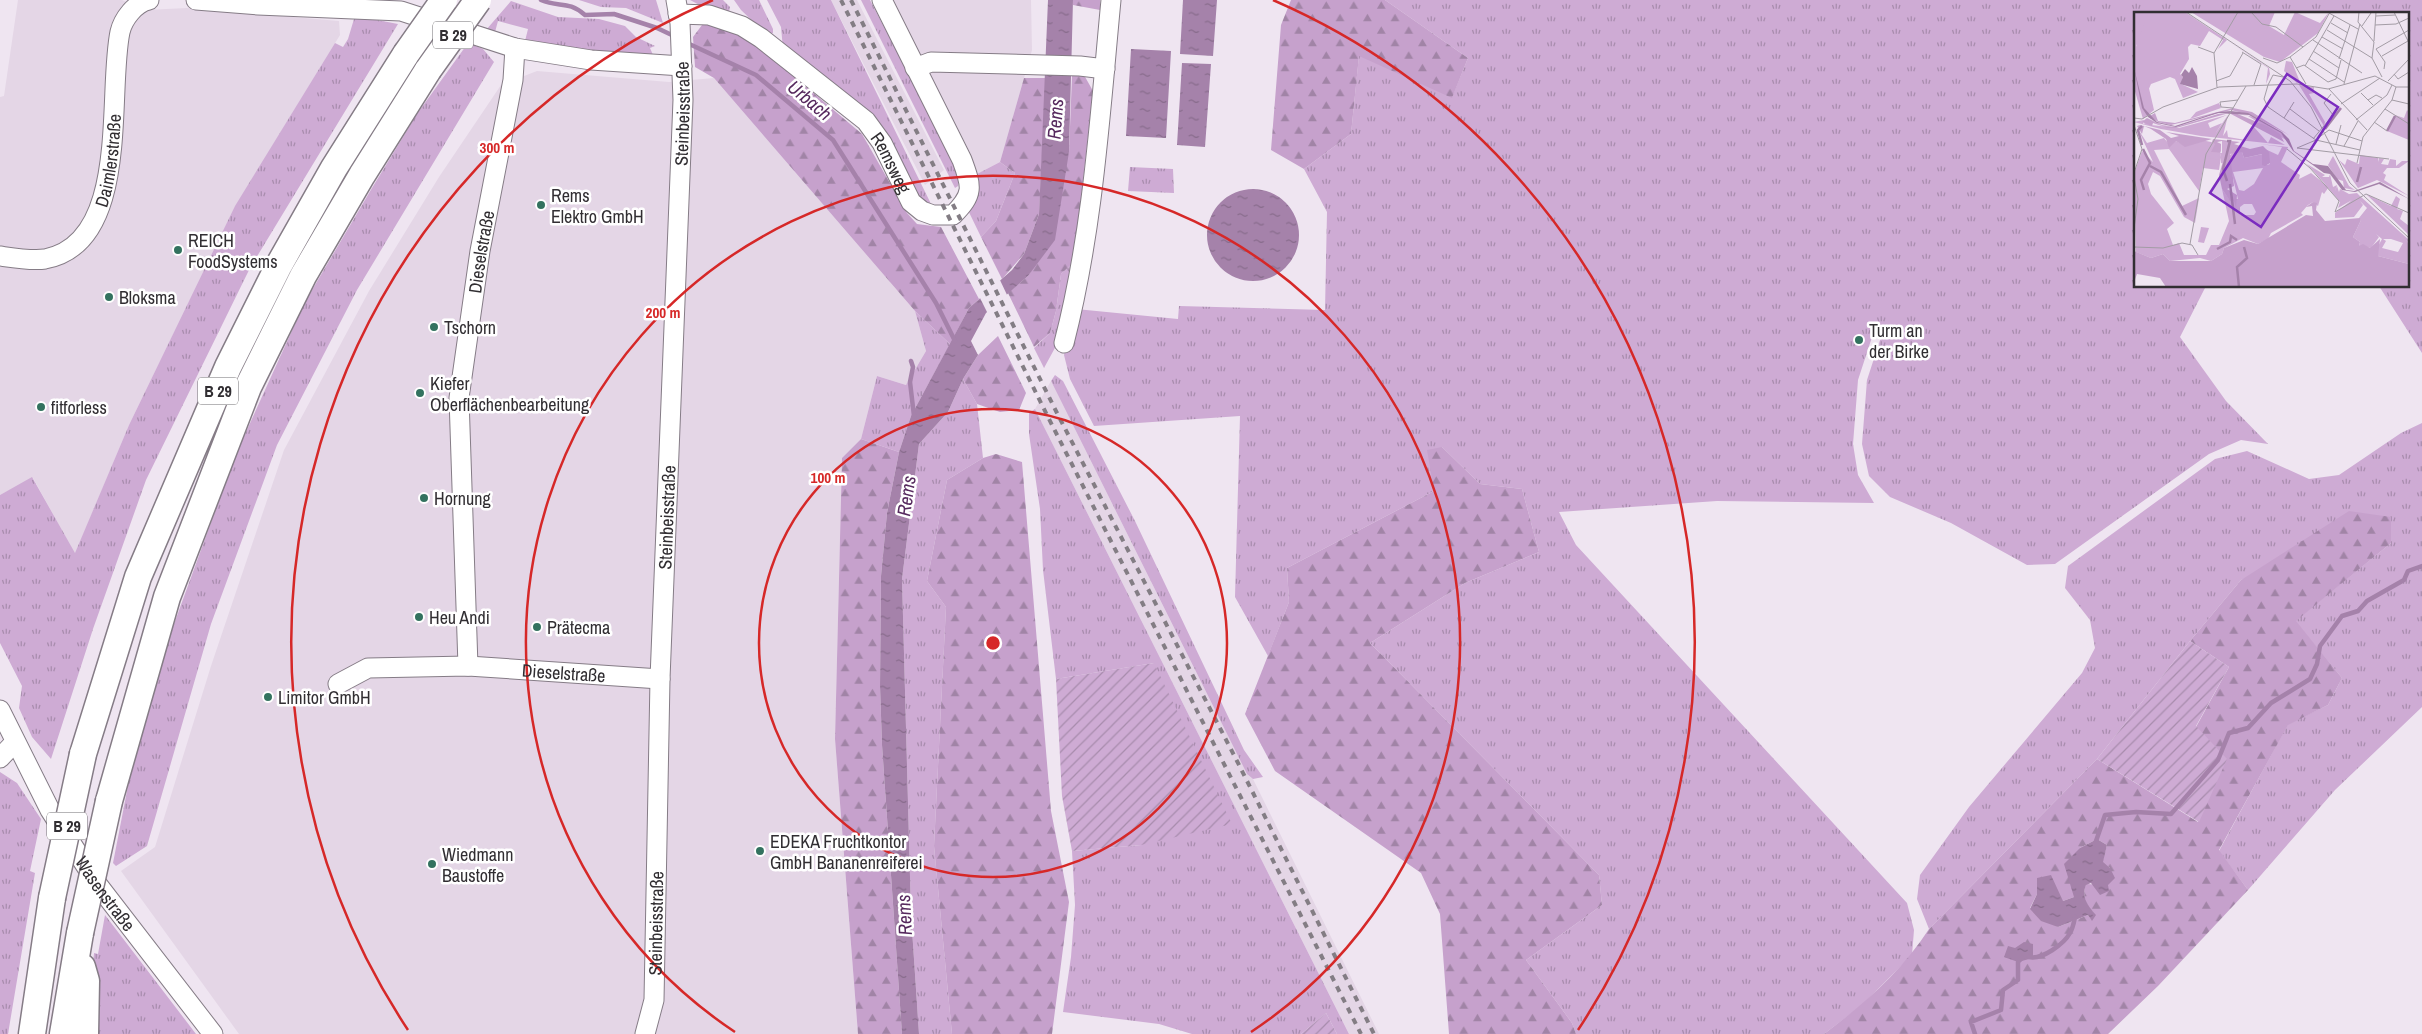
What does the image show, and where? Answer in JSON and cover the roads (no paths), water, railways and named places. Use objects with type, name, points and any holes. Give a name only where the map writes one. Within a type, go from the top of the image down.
[{"type":"highway","name":"B 29","points":[[32,1034],[52,898],[83,754],[138,576],[228,367],[288,249],[334,168],[406,54],[444,0]]},
{"type":"highway","name":"B 29","points":[[63,1034],[78,941],[109,801],[167,597],[248,387],[303,276],[362,175],[428,70],[478,0]]},
{"type":"highway","points":[[78,941],[86,981],[85,1034]]},
{"type":"street","name":"Daimlerstraße","points":[[0,256],[45,259],[73,246],[88,232],[96,216],[106,186],[112,141],[120,32],[129,13],[149,0]]},
{"type":"street","points":[[196,0],[258,5],[400,11],[515,48],[591,60],[681,61]]},
{"type":"street","name":"Remsweg","points":[[678,12],[709,15],[742,26],[761,38],[866,121],[882,143],[911,202],[922,211],[933,215],[953,215],[967,198],[971,188],[969,178],[962,160],[882,0]]},
{"type":"street","points":[[1064,343],[1083,256],[1111,0]]},
{"type":"street","name":"Steinbeisstraße","points":[[645,1034],[654,1000],[660,679],[682,130],[678,12]]},
{"type":"street","name":"Dieselstraße","points":[[468,666],[459,398],[480,251],[513,80],[515,48]]},
{"type":"street","points":[[916,68],[931,62],[1023,66],[1080,66],[1104,69]]},
{"type":"street","name":"Dieselstraße","points":[[338,684],[368,668],[468,666],[660,679]]},
{"type":"street","name":"Wasenstraße","points":[[0,710],[7,741],[98,885],[213,1034]]},
{"type":"street","points":[[0,758],[7,741]]},
{"type":"water","name":"Rems","points":[[1048,0],[1073,0],[1069,152],[1055,240],[1028,276],[986,313],[971,341],[978,355],[963,379],[948,412],[919,444],[902,579],[911,914],[919,1034],[902,1034],[882,745],[880,686],[881,576],[887,513],[899,452],[911,416],[969,308],[1012,270],[1024,254],[1039,214]]},
{"type":"water","points":[[1183,0],[1217,0],[1213,56],[1180,54]]},
{"type":"water","points":[[1131,49],[1171,51],[1166,138],[1126,136]]},
{"type":"water","points":[[1182,63],[1211,64],[1205,147],[1177,145]]},
{"type":"water","points":[[1253,189],[1271,192],[1286,202],[1296,217],[1299,235],[1296,253],[1286,268],[1271,278],[1253,281],[1235,278],[1220,268],[1210,253],[1207,235],[1210,217],[1220,202],[1235,192]]},
{"type":"water","points":[[2097,839],[2107,845],[2103,862],[2110,868],[2115,878],[2108,885],[2109,891],[2100,895],[2091,883],[2086,885],[2085,897],[2088,905],[2096,915],[2092,921],[2088,915],[2058,927],[2041,921],[2030,909],[2037,894],[2037,878],[2051,875],[2063,901],[2074,897],[2064,864],[2080,848]]},
{"type":"water","points":[[2024,942],[2033,944],[2033,958],[2018,962],[2004,957],[2008,946],[2015,948]]},
{"type":"waterway","name":"Urbach","points":[[541,0],[573,7],[585,15],[614,14],[657,28],[676,37]]},
{"type":"waterway","name":"Urbach","points":[[685,42],[756,75],[833,140],[936,303],[955,341]]},
{"type":"waterway","points":[[911,361],[913,367],[910,382],[914,416]]},
{"type":"waterway","points":[[2095,844],[2105,815],[2136,812],[2171,814],[2218,760],[2229,733],[2248,728],[2271,703],[2310,679],[2317,664],[2320,646],[2342,616],[2358,611],[2367,601],[2404,580],[2408,571],[2422,566]]},
{"type":"waterway","points":[[2029,957],[2046,954],[2063,942],[2071,931],[2075,917]]},
{"type":"waterway","points":[[1975,1034],[1971,1022],[2001,1010],[2003,990],[2018,980],[2018,962],[2022,958]]},
{"type":"railway","points":[[841,0],[1049,419],[1361,1034]]},
{"type":"railway","points":[[851,0],[1057,413],[1237,761],[1374,1034]]},
{"type":"place","name":"Rems Elektro GmbH","points":[[541,205]]},
{"type":"place","name":"REICH FoodSystems","points":[[178,250]]},
{"type":"place","name":"Bloksma","points":[[109,297]]},
{"type":"place","name":"Tschorn","points":[[434,327]]},
{"type":"place","name":"Turm an der Birke","points":[[1859,340]]},
{"type":"place","name":"Kiefer Oberflächenbearbeitung","points":[[420,393]]},
{"type":"place","name":"fitforless","points":[[41,407]]},
{"type":"place","name":"Hornung","points":[[424,498]]},
{"type":"place","name":"Heu Andi","points":[[419,617]]},
{"type":"place","name":"Prätecma","points":[[537,627]]},
{"type":"place","name":"Limitor GmbH","points":[[268,697]]},
{"type":"place","name":"EDEKA Fruchtkontor GmbH Bananenreiferei","points":[[760,851]]},
{"type":"place","name":"Wiedmann Baustoffe","points":[[432,864]]}]
